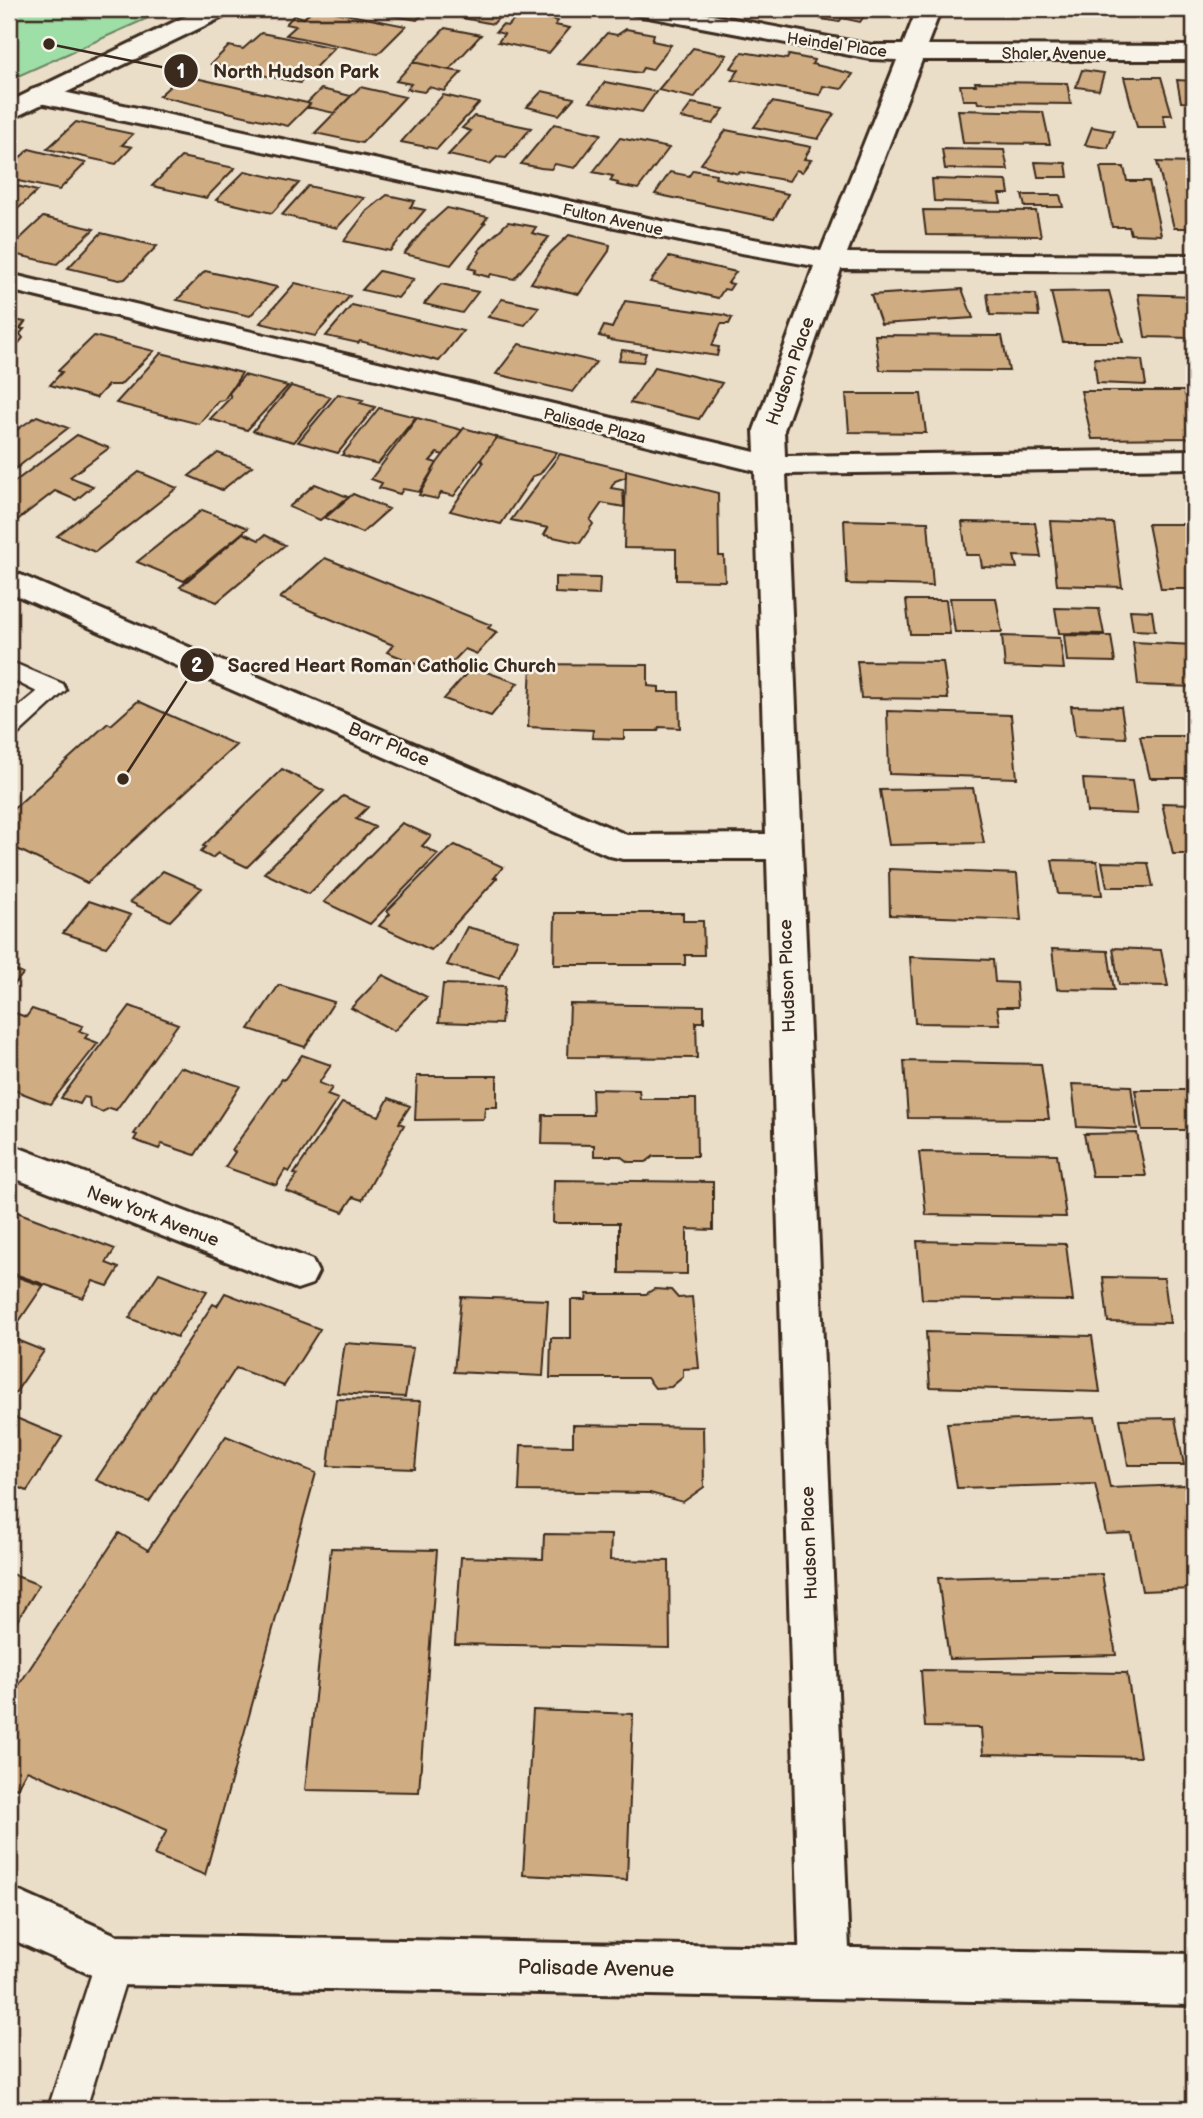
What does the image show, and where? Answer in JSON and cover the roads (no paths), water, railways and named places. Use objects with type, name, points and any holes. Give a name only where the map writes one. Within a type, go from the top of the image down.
[{"type":"street","points":[[9,112],[220,9]]},
{"type":"street","name":"Heindel Place","points":[[643,9],[871,52],[914,54]]},
{"type":"street","name":"Hudson Place","points":[[825,1973],[769,430],[830,261],[914,54],[929,9]]},
{"type":"street","name":"Shaler Avenue","points":[[914,54],[1194,53]]},
{"type":"street","name":"Fulton Avenue","points":[[40,95],[694,236],[830,261],[1194,262]]},
{"type":"street","name":"Palisade Plaza","points":[[9,282],[769,465],[1194,459]]},
{"type":"street","name":"Barr Place","points":[[9,580],[623,847],[783,846]]},
{"type":"street","name":"New York Avenue","points":[[9,1160],[297,1272]]},
{"type":"street","name":"Palisade Avenue","points":[[9,1912],[114,1960],[1194,1980]]},
{"type":"lane","points":[[9,669],[54,690],[9,728]]},
{"type":"lane","points":[[66,2109],[114,1960]]},
{"type":"place","name":"North Hudson Park","points":[[49,44]]},
{"type":"place","name":"Sacred Heart Roman Catholic Church","points":[[123,779]]}]
